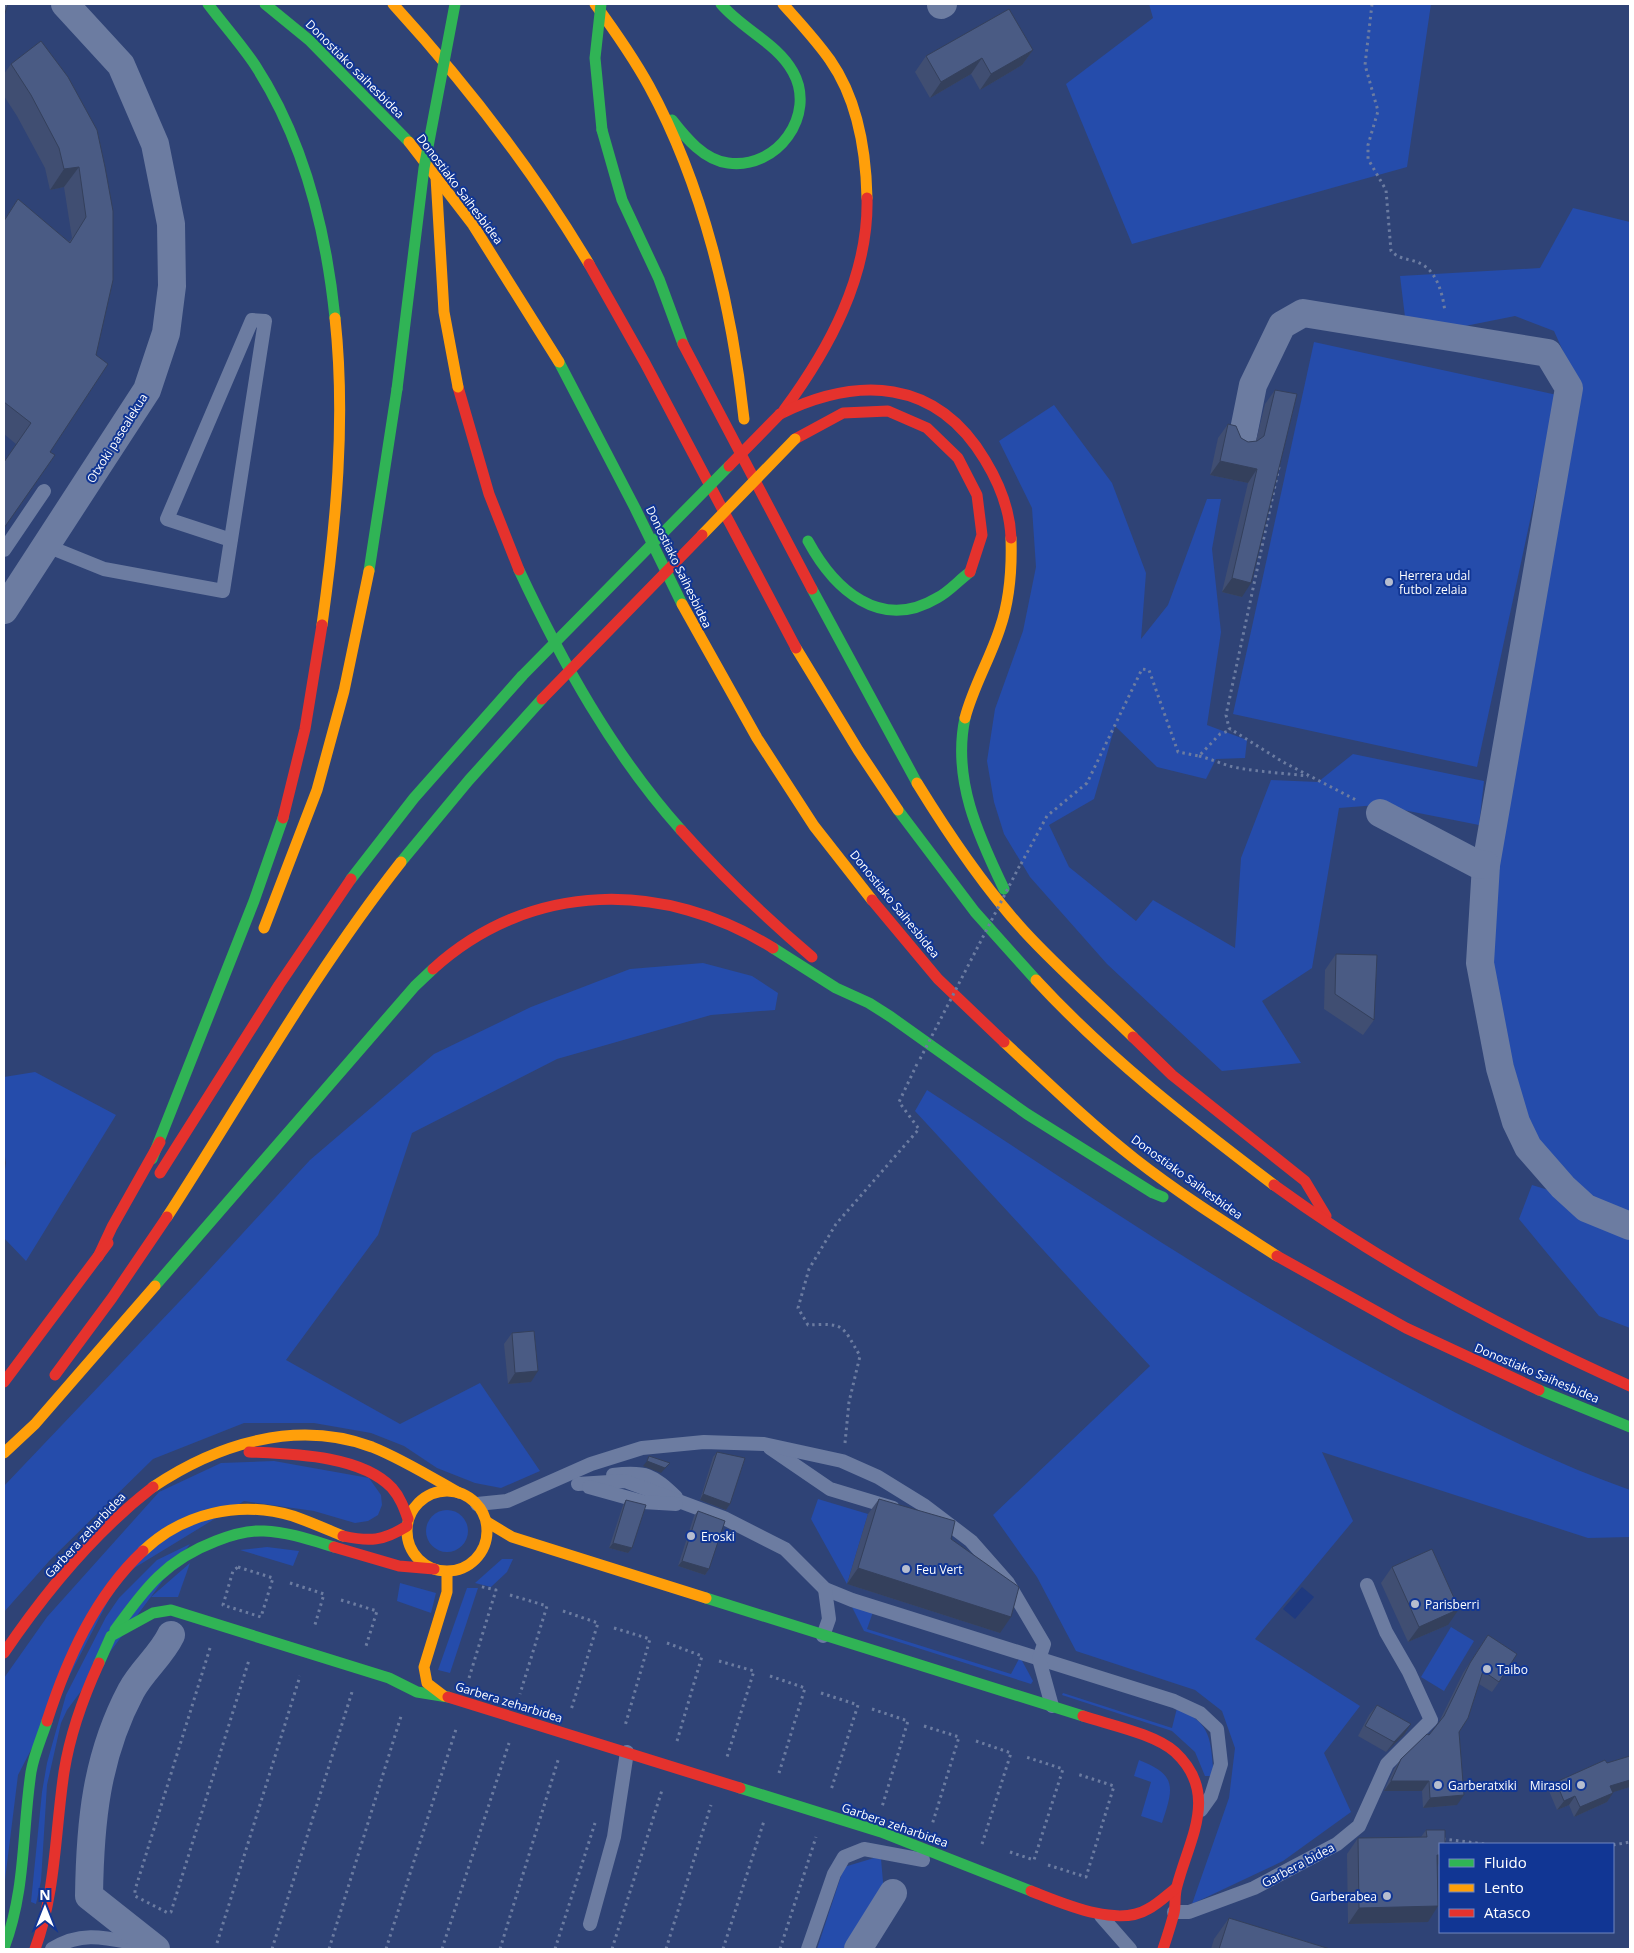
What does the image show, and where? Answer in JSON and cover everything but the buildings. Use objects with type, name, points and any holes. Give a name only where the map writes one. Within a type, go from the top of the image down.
[{"type":"main road","points":[[152,1159],[252,910],[293,782],[318,666],[334,522],[339,443],[337,316],[329,258],[308,174],[282,112],[246,53],[208,4]]},
{"type":"main road","name":"Donostiako saihesbidea","points":[[264,4],[309,40],[403,135]]},
{"type":"main road","name":"Donostiako Saihesbidea","points":[[393,4],[456,75],[510,144],[570,233],[620,318],[802,659],[881,788],[928,852],[975,911],[1042,987],[1126,1066],[1254,1170],[1330,1224],[1406,1272],[1480,1314],[1542,1346],[1630,1386]]},
{"type":"main road","points":[[261,936],[316,791],[351,663],[382,506],[424,168],[455,4]]},
{"type":"main road","points":[[595,4],[626,46],[656,99],[685,138],[711,158],[728,163],[744,164],[762,158],[776,150],[790,134],[800,109],[799,87],[792,70],[779,53],[738,22],[721,4]]},
{"type":"main road","points":[[601,4],[595,58],[602,130],[622,200],[659,279],[683,343],[909,770],[942,824],[984,883],[1024,931],[1172,1075],[1305,1181],[1330,1224]]},
{"type":"main road","points":[[154,1184],[283,978],[354,874],[432,777],[522,676],[780,414],[805,384],[835,333],[860,266],[867,222],[868,182],[862,137],[855,112],[841,78],[821,48],[783,4]]},
{"type":"main road","points":[[438,93],[435,168],[439,240],[444,312],[458,388],[489,493],[512,556],[578,685],[620,752],[679,828],[744,899],[873,1005],[1085,1152],[1153,1193],[1205,1210]]},
{"type":"main road","points":[[656,99],[686,173],[716,270],[741,382],[744,419]]},
{"type":"main road","name":"Donostiako Saihesbidea","points":[[403,135],[472,225],[552,349],[691,624],[757,738],[814,826],[869,897],[938,979],[1068,1102],[1135,1159],[1205,1210],[1299,1270],[1406,1328],[1522,1383],[1630,1427]]},
{"type":"main road","points":[[659,279],[686,319]]},
{"type":"main road","points":[[780,414],[800,403],[845,391],[887,390],[905,393],[928,402],[949,416],[966,434],[993,473],[1009,519],[1013,567],[1009,596],[999,629],[968,708],[962,744],[962,778],[970,810],[983,844],[1024,931]]},
{"type":"main road","points":[[730,394],[775,478]]},
{"type":"main road","points":[[48,1384],[141,1256],[276,1041],[356,922],[460,790],[542,699],[795,439],[813,424],[831,416],[848,412],[865,409],[884,410],[910,417],[934,430],[964,465],[980,505],[982,524],[981,542],[976,560],[964,578],[948,593],[924,604],[899,610],[876,608],[857,601],[838,586],[825,572],[801,528]]},
{"type":"main road","points":[[4,1460],[415,986],[443,959],[470,940],[498,924],[528,912],[583,900],[624,898],[656,901],[719,919],[748,933],[838,989],[873,1005]]},
{"type":"main road","points":[[98,1257],[112,1227],[152,1159],[208,1049]]},
{"type":"main road","points":[[4,1382],[138,1206]]},
{"type":"main road","points":[[4,1453],[35,1424]]},
{"type":"main road","name":"Garbera zeharbidea","points":[[4,1654],[48,1594],[93,1543],[131,1505],[177,1472],[225,1451],[269,1437],[316,1435],[340,1438],[388,1454],[477,1504]]},
{"type":"main road","points":[[225,1451],[318,1459],[362,1470],[382,1480],[400,1498],[408,1523],[408,1540],[413,1553],[422,1563],[434,1569],[447,1572],[465,1568],[479,1557],[486,1540],[486,1522],[477,1504]]},
{"type":"main road","points":[[382,1480],[388,1487],[391,1505]]},
{"type":"main road","points":[[318,1524],[354,1540],[374,1542],[392,1537],[408,1523],[415,1507],[425,1498],[438,1492],[459,1493]]},
{"type":"main road","points":[[4,1948],[11,1932],[20,1900],[26,1813],[34,1761],[55,1694],[95,1610],[130,1563],[160,1536],[184,1523],[216,1512],[256,1509],[276,1512],[318,1524],[360,1531],[377,1526]]},
{"type":"main road","points":[[486,1522],[512,1537],[1158,1741],[1175,1752],[1189,1770],[1197,1788],[1200,1812],[1176,1888],[1174,1912],[1163,1949]]},
{"type":"main road","points":[[34,1949],[45,1922],[52,1885],[64,1771],[82,1700],[112,1636],[144,1589],[171,1563],[192,1549],[229,1536],[263,1531],[306,1538],[414,1571],[434,1569]]},
{"type":"main road","points":[[444,1696],[427,1682],[424,1667],[448,1592],[447,1572]]},
{"type":"main road","name":"Garbera zeharbidea","points":[[112,1636],[153,1613],[171,1610],[389,1678],[417,1692],[444,1696],[882,1832],[1099,1914],[1129,1916],[1147,1910],[1176,1888]]},
{"type":"street","name":"Otxoki pasealekua","points":[[4,610],[147,390],[166,334],[172,286],[171,224],[155,144],[121,65],[65,4]]},
{"type":"street","points":[[1242,440],[1253,386],[1282,325],[1303,313],[1548,353],[1569,388],[1486,865],[1480,963],[1500,1068],[1516,1122],[1528,1147],[1563,1187],[1586,1208],[1630,1226]]},
{"type":"street","points":[[1380,813],[1477,864],[1486,865]]},
{"type":"street","points":[[154,1948],[89,1896],[90,1840],[95,1799],[113,1734],[131,1692],[144,1670],[166,1645],[171,1635]]},
{"type":"street","points":[[858,1949],[893,1893]]},
{"type":"lane","points":[[47,546],[104,569],[223,591],[231,540],[260,349],[265,321],[252,320],[167,519],[231,540]]},
{"type":"lane","points":[[4,550],[44,491]]},
{"type":"lane","points":[[477,1504],[507,1502],[591,1464],[642,1448],[704,1442],[764,1444],[842,1461],[878,1478],[917,1501],[971,1542],[1008,1583],[1044,1644],[1039,1659],[1052,1706]]},
{"type":"lane","points":[[764,1444],[830,1489],[951,1526]]},
{"type":"lane","points":[[578,1484],[590,1479],[636,1472],[658,1480],[684,1504]]},
{"type":"lane","points":[[542,1485],[578,1484],[643,1502],[684,1504],[724,1518],[785,1549],[825,1589],[852,1600],[1174,1701],[1200,1712],[1216,1729],[1221,1764],[1211,1796],[1200,1812]]},
{"type":"lane","name":"Garbera bidea","points":[[1174,1912],[1189,1912],[1254,1888],[1337,1844],[1359,1826],[1387,1764],[1431,1720],[1409,1672],[1386,1632],[1367,1585]]},
{"type":"lane","points":[[823,1636],[829,1619],[825,1589]]},
{"type":"lane","points":[[590,1924],[614,1837],[627,1752]]},
{"type":"lane","points":[[808,1949],[837,1865],[844,1857],[855,1852],[873,1849],[983,1871]]},
{"type":"lane","points":[[1099,1914],[1130,1949]]},
{"type":"lane","points":[[52,1949],[80,1938],[104,1936],[154,1948]]},
{"type":"path","points":[[1372,4],[1365,65],[1378,111],[1368,145],[1368,159],[1386,190],[1391,251],[1398,258],[1423,265],[1432,274],[1440,289],[1447,319],[1464,339]]},
{"type":"path","points":[[1280,465],[1226,715],[1229,728],[1311,776],[1380,813]]},
{"type":"path","points":[[842,1461],[849,1402],[860,1356],[844,1328],[833,1324],[808,1325],[798,1308],[809,1269],[836,1224],[919,1129],[899,1102],[1047,816],[1087,783],[1142,669],[1149,670],[1178,752],[1199,756],[1233,767],[1270,773],[1311,776]]},
{"type":"path","points":[[1199,756],[1220,734],[1232,730]]},
{"type":"path","points":[[223,1605],[234,1571],[238,1567],[273,1578],[261,1617]]},
{"type":"path","points":[[290,1583],[324,1594],[312,1633]]},
{"type":"path","points":[[468,1681],[496,1590],[478,1586]]},
{"type":"path","points":[[510,1595],[547,1606],[519,1697]]},
{"type":"path","points":[[342,1600],[376,1611],[364,1649]]},
{"type":"path","points":[[563,1611],[598,1623],[570,1714]]},
{"type":"path","points":[[614,1628],[650,1639],[623,1731]]},
{"type":"path","points":[[212,1641],[135,1890],[135,1896],[168,1913],[171,1912],[251,1654]]},
{"type":"path","points":[[667,1643],[702,1656],[675,1747]]},
{"type":"path","points":[[720,1660],[754,1671],[726,1762]]},
{"type":"path","points":[[217,1943],[302,1670]]},
{"type":"path","points":[[770,1676],[805,1688],[777,1779]]},
{"type":"path","points":[[272,1949],[354,1687]]},
{"type":"path","points":[[821,1693],[858,1704],[829,1796]]},
{"type":"path","points":[[329,1949],[405,1703]]},
{"type":"path","points":[[872,1709],[908,1720],[880,1812]]},
{"type":"path","points":[[386,1949],[459,1720]]},
{"type":"path","points":[[924,1726],[959,1737],[931,1828]]},
{"type":"path","points":[[442,1949],[511,1736]]},
{"type":"path","points":[[976,1741],[1011,1753],[982,1844]]},
{"type":"path","points":[[500,1949],[561,1752]]},
{"type":"path","points":[[1006,1851],[1034,1860],[1063,1769],[1026,1757]]},
{"type":"path","points":[[1048,1865],[1086,1877],[1114,1786],[1077,1774]]},
{"type":"path","points":[[612,1949],[665,1783]]},
{"type":"path","points":[[666,1949],[712,1800]]},
{"type":"path","points":[[555,1949],[597,1816]]},
{"type":"path","points":[[723,1949],[765,1816]]},
{"type":"path","points":[[780,1949],[817,1833]]},
{"type":"path","points":[[1438,1840],[1473,1843]]},
{"type":"path","points":[[1614,1845],[1630,1842]]},
{"type":"shaded area","points":[[1149,4],[1431,4],[1407,167],[1132,244],[1066,84],[1153,18]]},
{"type":"shaded area","points":[[1573,208],[1630,222],[1630,1328],[1599,1316],[1519,1219],[1532,1185],[1591,1203],[1543,1151],[1523,1107],[1488,954],[1490,868],[1580,389],[1554,331],[1515,316],[1460,327],[1405,317],[1400,276],[1540,268]]},
{"type":"shaded area","name":"Herrera udal futbol zelaia","points":[[1314,342],[1557,395],[1477,767],[1233,714]]},
{"type":"shaded area","points":[[1054,405],[1112,483],[1146,573],[1141,639],[1168,605],[1207,499],[1221,499],[1212,549],[1221,632],[1207,725],[1247,740],[1245,758],[1216,759],[1206,779],[1157,767],[1115,726],[1094,799],[1049,825],[1069,867],[1136,921],[1153,900],[1235,948],[1241,858],[1271,780],[1318,782],[1353,754],[1484,781],[1479,825],[1378,805],[1339,808],[1312,968],[1262,1001],[1301,1063],[1222,1071],[1107,964],[1030,877],[1004,834],[994,802],[987,761],[995,709],[1023,631],[1036,567],[1032,508],[999,441]]},
{"type":"shaded area","points":[[703,963],[752,976],[778,993],[775,1010],[711,1015],[557,1059],[412,1133],[378,1235],[286,1360],[400,1424],[480,1383],[540,1471],[501,1488],[475,1483],[437,1468],[404,1446],[371,1433],[314,1423],[244,1423],[153,1459],[50,1560],[4,1612],[4,1486],[198,1282],[310,1160],[434,1054],[531,1007],[630,969]]},
{"type":"shaded area","points":[[35,1072],[116,1115],[26,1261],[4,1238],[4,1176],[6,1163],[4,1150],[4,1077]]},
{"type":"shaded area","points":[[927,1090],[1154,1238],[1328,1343],[1416,1392],[1506,1438],[1568,1466],[1630,1490],[1630,1537],[1588,1538],[1322,1452],[1353,1521],[1255,1639],[1360,1706],[1324,1753],[1351,1812],[1283,1861],[1192,1904],[1229,1798],[1235,1748],[1222,1711],[1195,1690],[1076,1651],[1037,1577],[993,1515],[1150,1366],[915,1111]]},
{"type":"shaded area","points":[[274,1461],[369,1478],[381,1495],[382,1505],[378,1515],[368,1521],[355,1523],[314,1511],[244,1501],[121,1576],[18,1775],[4,1888],[4,1678],[47,1617],[159,1492],[221,1463]]},
{"type":"shaded area","points":[[818,1499],[868,1514],[847,1584],[811,1519]]},
{"type":"shaded area","points":[[447,1510],[462,1516],[468,1531],[462,1546],[447,1552],[432,1546],[426,1531],[432,1516]]},
{"type":"shaded area","points":[[190,1544],[67,1710],[61,1723],[47,1785],[41,1881],[36,1904],[31,1902],[42,1792],[47,1763],[66,1695],[106,1617],[119,1598],[157,1560]]},
{"type":"shaded area","points":[[267,1547],[299,1551],[293,1566],[240,1550]]},
{"type":"shaded area","points":[[502,1559],[513,1559],[507,1572],[491,1587],[475,1583]]},
{"type":"shaded area","points":[[190,1563],[178,1597],[151,1597]]},
{"type":"shaded area","points":[[400,1583],[436,1593],[431,1613],[397,1601]]},
{"type":"shaded area","points":[[1302,1587],[1314,1597],[1295,1619],[1283,1609]]},
{"type":"shaded area","points":[[467,1588],[478,1588],[450,1673],[438,1670]]},
{"type":"shaded area","points":[[852,1607],[873,1612],[867,1629],[1011,1674],[1020,1657],[1033,1681],[1031,1684],[864,1631]]},
{"type":"shaded area","points":[[1451,1627],[1474,1641],[1444,1691],[1421,1677]]},
{"type":"shaded area","points":[[1063,1693],[1172,1728],[1177,1708],[1189,1714],[1197,1720],[1207,1734],[1212,1752],[1214,1776],[1205,1776],[1195,1752],[1172,1731],[1062,1695]]},
{"type":"shaded area","points":[[1139,1760],[1160,1771],[1166,1777],[1169,1784],[1169,1800],[1162,1823],[1141,1816],[1151,1782],[1134,1776]]},
{"type":"shaded area","points":[[874,1858],[881,1859],[884,1893],[845,1949],[817,1949],[844,1867]]},
{"type":"traffic: fast","points":[[208,4],[255,65],[287,124],[310,187],[319,219],[326,252],[335,318]]},
{"type":"traffic: fast","points":[[265,4],[309,40],[409,142]]},
{"type":"traffic: fast","points":[[397,389],[424,168],[455,4]]},
{"type":"traffic: fast","points":[[601,4],[595,58],[602,130]]},
{"type":"traffic: fast","points":[[672,120],[703,153],[711,158],[728,163],[746,163],[762,158],[776,149],[788,136],[796,122],[800,105],[799,89],[793,72],[769,44],[729,13],[721,4]]},
{"type":"traffic: fast","points":[[602,130],[622,200],[659,279],[683,344]]},
{"type":"traffic: fast","points":[[559,362],[635,508],[682,604]]},
{"type":"traffic: fast","points":[[369,571],[397,389]]},
{"type":"traffic: fast","points":[[522,676],[729,466]]},
{"type":"traffic: fast","points":[[808,541],[831,575],[845,589],[861,600],[878,608],[896,610],[916,607],[937,598],[970,572]]},
{"type":"traffic: fast","points":[[519,570],[571,673],[611,739],[656,801],[681,830]]},
{"type":"traffic: fast","points":[[812,589],[917,783]]},
{"type":"traffic: fast","points":[[351,879],[414,798],[522,676]]},
{"type":"traffic: fast","points":[[401,862],[469,780],[542,699]]},
{"type":"traffic: fast","points":[[965,718],[962,741],[965,785],[977,827],[1004,889]]},
{"type":"traffic: fast","points":[[898,810],[975,912],[1036,980]]},
{"type":"traffic: fast","points":[[152,1159],[254,901],[283,818]]},
{"type":"traffic: fast","points":[[773,948],[836,988],[869,1003],[891,1017],[1027,1114],[1153,1193],[1163,1197]]},
{"type":"traffic: fast","points":[[155,1286],[415,986],[433,969]]},
{"type":"traffic: fast","points":[[1539,1390],[1630,1427]]},
{"type":"traffic: fast","points":[[115,1630],[147,1588],[170,1566],[183,1557],[222,1539],[245,1532],[264,1531],[291,1535],[334,1547]]},
{"type":"traffic: fast","points":[[706,1598],[1083,1716]]},
{"type":"traffic: fast","points":[[99,1663],[111,1636],[153,1613],[171,1610],[389,1678],[417,1692],[448,1697]]},
{"type":"traffic: fast","points":[[4,1948],[11,1926],[20,1883],[31,1772],[47,1721]]},
{"type":"traffic: fast","points":[[740,1788],[881,1832],[1031,1891]]},
{"type":"traffic: slow","points":[[393,4],[498,129],[568,229],[589,264]]},
{"type":"traffic: slow","points":[[595,4],[649,86],[668,124],[700,205],[723,291],[732,334],[744,419]]},
{"type":"traffic: slow","points":[[783,4],[825,53],[840,75],[859,126],[865,162],[867,198]]},
{"type":"traffic: slow","points":[[409,142],[473,225],[559,362]]},
{"type":"traffic: slow","points":[[436,177],[444,312],[458,387]]},
{"type":"traffic: slow","points":[[322,625],[338,472],[340,395],[335,318]]},
{"type":"traffic: slow","points":[[702,535],[795,439]]},
{"type":"traffic: slow","points":[[965,718],[972,695],[996,639],[1006,606],[1010,584],[1011,538]]},
{"type":"traffic: slow","points":[[264,928],[317,790],[344,691],[369,571]]},
{"type":"traffic: slow","points":[[682,604],[757,738],[814,826],[872,900]]},
{"type":"traffic: slow","points":[[796,648],[858,750],[898,810]]},
{"type":"traffic: slow","points":[[917,783],[967,860],[1009,914],[1050,958],[1133,1037]]},
{"type":"traffic: slow","points":[[167,1217],[338,948],[401,862]]},
{"type":"traffic: slow","points":[[1036,980],[1091,1036],[1150,1088],[1274,1185]]},
{"type":"traffic: slow","points":[[1004,1042],[1085,1117],[1135,1159],[1187,1197],[1277,1256]]},
{"type":"traffic: slow","points":[[4,1453],[35,1424],[155,1286]]},
{"type":"traffic: slow","points":[[153,1487],[178,1472],[230,1448],[258,1440],[286,1436],[315,1435],[343,1439],[372,1447],[459,1493]]},
{"type":"traffic: slow","points":[[439,1491],[455,1491],[476,1502],[487,1523],[487,1531],[487,1539],[476,1560],[455,1571],[439,1571],[425,1565],[413,1553],[407,1539],[407,1523],[413,1509],[425,1497],[439,1491]]},
{"type":"traffic: slow","points":[[143,1551],[176,1527],[213,1513],[232,1510],[273,1511],[293,1516],[343,1536]]},
{"type":"traffic: slow","points":[[487,1522],[512,1537],[706,1598]]},
{"type":"traffic: slow","points":[[444,1696],[427,1683],[424,1667],[447,1592],[447,1572]]},
{"type":"traffic: jam","points":[[784,410],[801,387],[831,337],[843,310],[861,255],[866,227],[867,198]]},
{"type":"traffic: jam","points":[[589,264],[645,363],[796,648]]},
{"type":"traffic: jam","points":[[683,344],[812,589]]},
{"type":"traffic: jam","points":[[458,387],[489,494],[519,570]]},
{"type":"traffic: jam","points":[[780,414],[809,402],[838,394],[866,390],[893,392],[919,399],[943,413],[965,433],[985,460],[1003,497],[1011,538]]},
{"type":"traffic: jam","points":[[795,439],[843,413],[888,411],[927,428],[958,458],[977,495],[982,535],[970,572]]},
{"type":"traffic: jam","points":[[729,466],[780,414]]},
{"type":"traffic: jam","points":[[542,699],[702,535]]},
{"type":"traffic: jam","points":[[283,818],[305,729],[322,625]]},
{"type":"traffic: jam","points":[[681,830],[744,896],[812,957]]},
{"type":"traffic: jam","points":[[160,1173],[279,985],[351,879]]},
{"type":"traffic: jam","points":[[433,969],[471,940],[512,919],[555,905],[599,900],[644,901],[688,910],[731,926],[773,948]]},
{"type":"traffic: jam","points":[[872,900],[938,979],[1004,1042]]},
{"type":"traffic: jam","points":[[1133,1037],[1172,1075],[1305,1181],[1326,1216]]},
{"type":"traffic: jam","points":[[98,1257],[112,1227],[160,1142]]},
{"type":"traffic: jam","points":[[1274,1185],[1359,1243],[1447,1295],[1583,1365],[1630,1386]]},
{"type":"traffic: jam","points":[[55,1375],[112,1298],[167,1217]]},
{"type":"traffic: jam","points":[[4,1382],[108,1243]]},
{"type":"traffic: jam","points":[[1277,1256],[1406,1328],[1539,1390]]},
{"type":"traffic: jam","points":[[249,1452],[325,1458],[363,1469],[379,1477],[392,1488],[400,1499],[408,1519]]},
{"type":"traffic: jam","points":[[4,1653],[36,1608],[72,1564],[111,1523],[153,1487]]},
{"type":"traffic: jam","points":[[343,1536],[376,1539],[391,1535],[407,1526]]},
{"type":"traffic: jam","points":[[334,1547],[399,1566],[434,1569]]},
{"type":"traffic: jam","points":[[47,1721],[64,1675],[84,1630],[111,1588],[143,1551]]},
{"type":"traffic: jam","points":[[35,1949],[42,1927],[51,1884],[61,1794],[70,1744],[78,1716],[99,1663]]},
{"type":"traffic: jam","points":[[448,1697],[740,1788]]},
{"type":"traffic: jam","points":[[1083,1716],[1144,1735],[1166,1746],[1175,1752],[1188,1768],[1196,1784],[1199,1800],[1194,1834],[1176,1889],[1174,1913],[1163,1949]]},
{"type":"traffic: jam","points":[[1031,1891],[1090,1912],[1121,1916],[1135,1914],[1148,1909],[1176,1888]]},
{"type":"place","name":"Herrera udal futbol zelaia","points":[[1389,582]]},
{"type":"place","name":"Eroski","points":[[691,1536]]},
{"type":"place","name":"Feu Vert","points":[[906,1569]]},
{"type":"place","name":"Parisberri","points":[[1415,1604]]},
{"type":"place","name":"Taibo","points":[[1487,1669]]},
{"type":"place","name":"Garberatxiki","points":[[1438,1785]]},
{"type":"place","name":"Mirasol","points":[[1581,1785]]},
{"type":"place","name":"Garberabea","points":[[1387,1896]]}]
